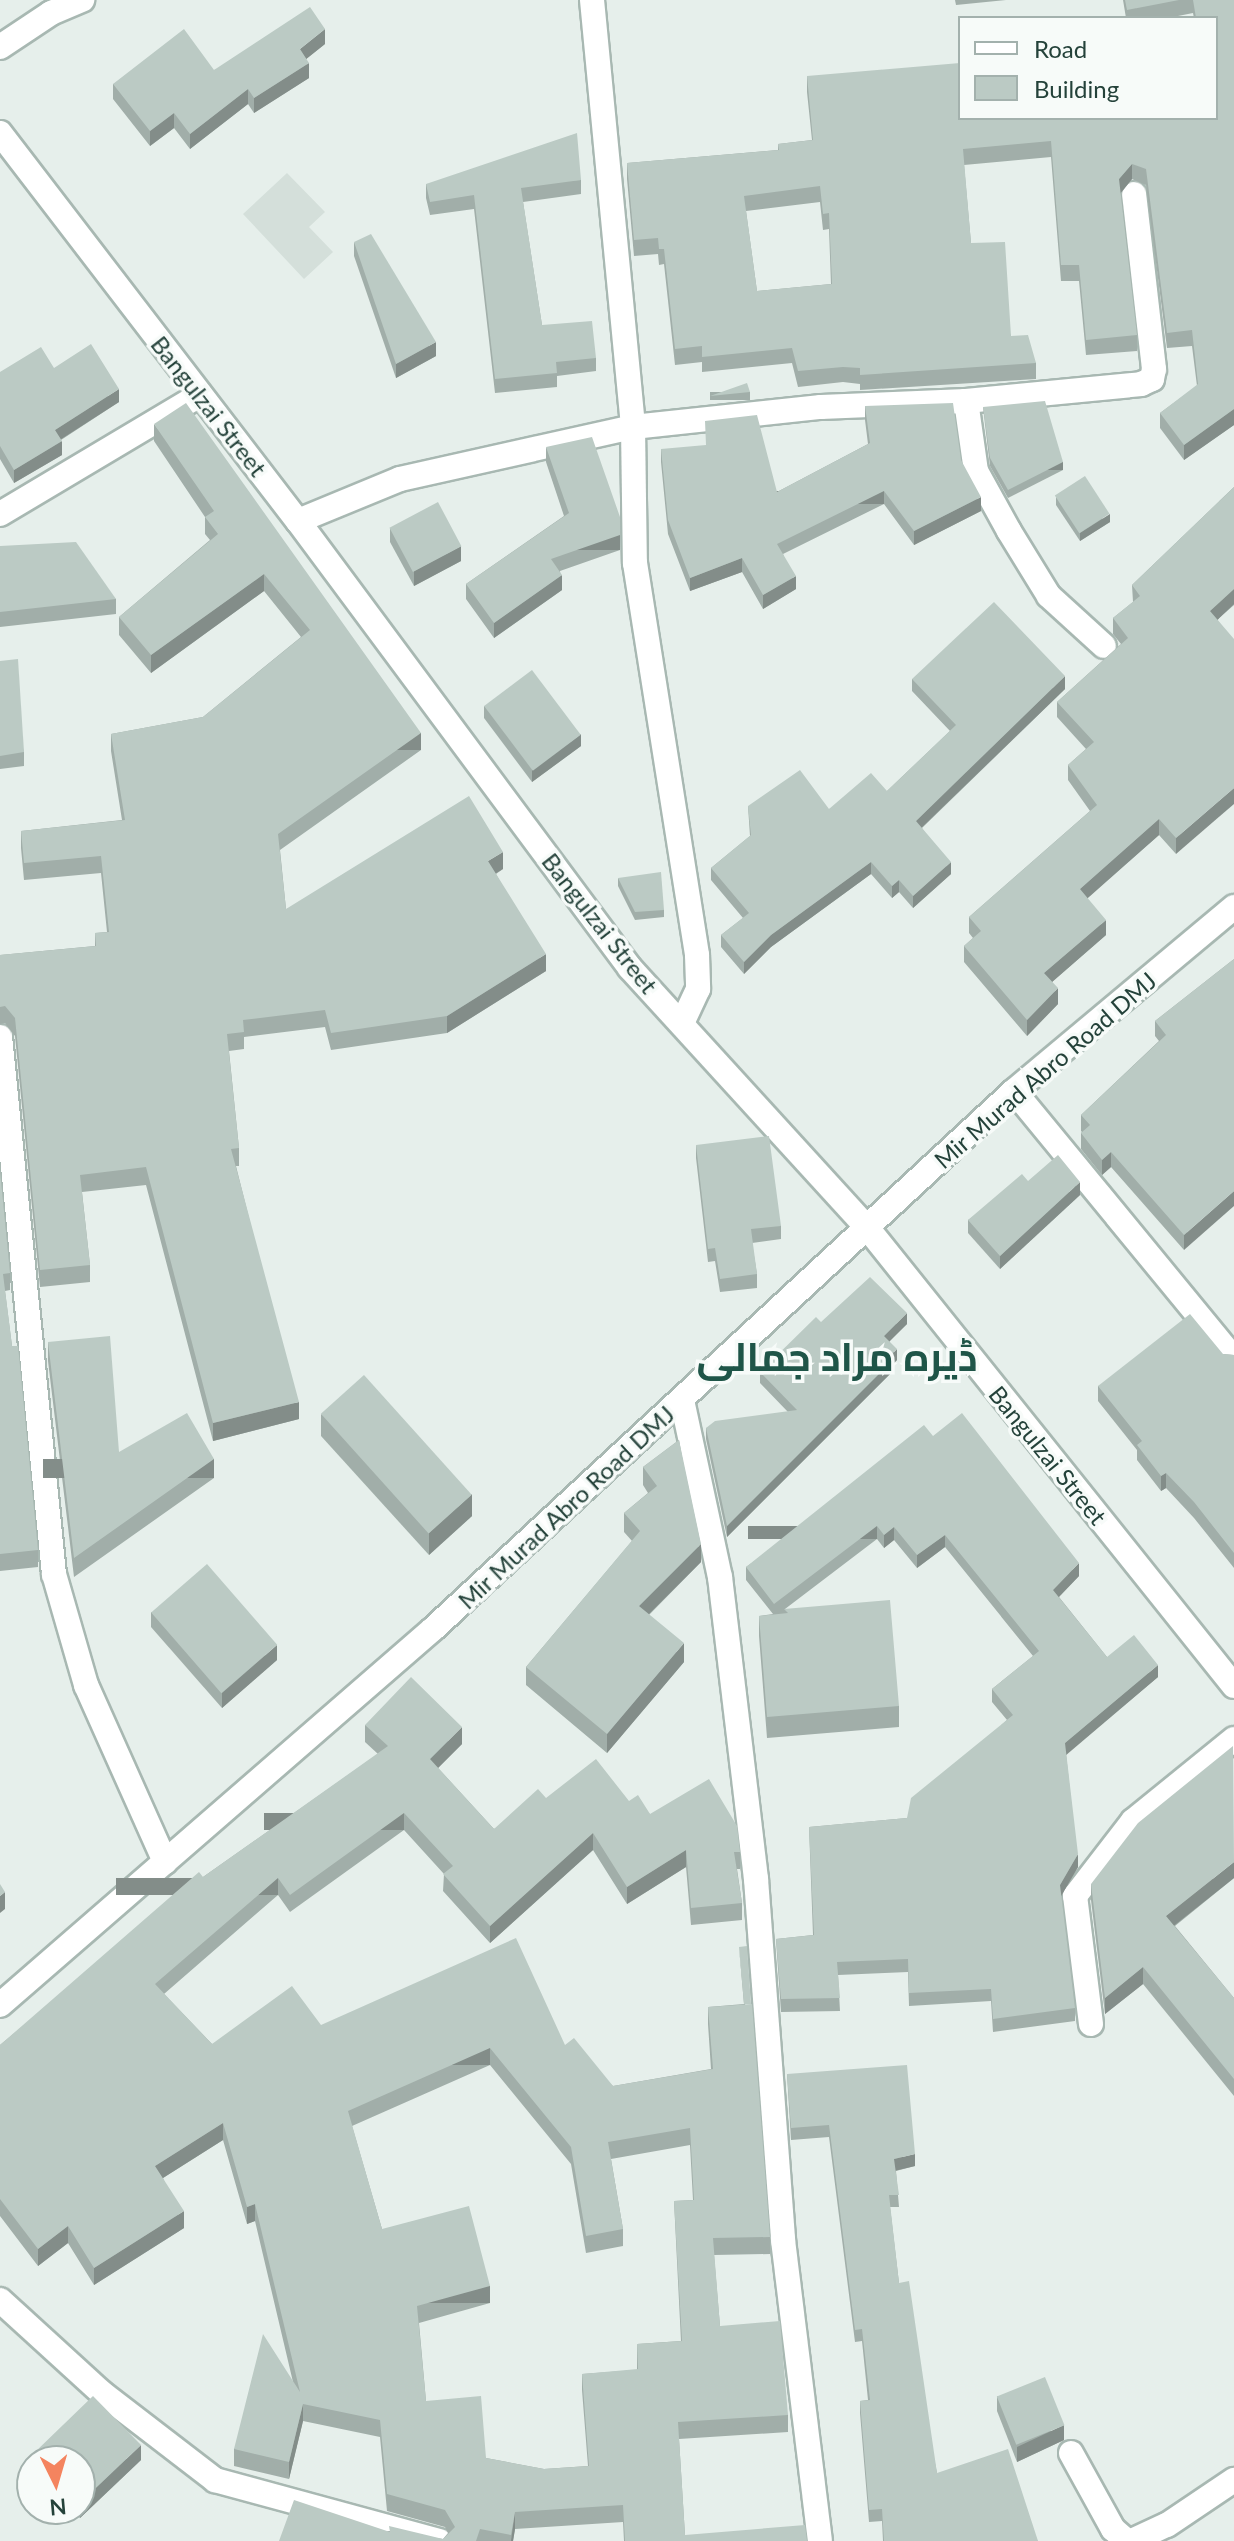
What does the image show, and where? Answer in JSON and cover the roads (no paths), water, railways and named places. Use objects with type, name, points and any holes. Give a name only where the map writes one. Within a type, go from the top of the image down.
[{"type":"street","points":[[0,47],[51,13],[82,0]]},
{"type":"street","points":[[592,0],[633,427],[635,563],[697,955],[698,989],[682,1023]]},
{"type":"street","name":"Bangulzai Street","points":[[0,133],[298,521],[630,968],[869,1230],[1234,1686]]},
{"type":"street","points":[[298,521],[400,479],[633,427],[821,407],[966,401],[1152,379],[1134,194]]},
{"type":"street","points":[[0,514],[200,395]]},
{"type":"street","points":[[966,401],[976,471],[1009,531],[1049,596],[1104,646]]},
{"type":"street","name":"Mir Murad Abro Road DMJ","points":[[0,2005],[433,1629],[869,1230],[1014,1091],[1234,907]]},
{"type":"street","points":[[0,1037],[54,1574],[86,1685],[165,1862]]},
{"type":"street","points":[[1014,1091],[1234,1359]]},
{"type":"street","points":[[682,1400],[720,1577],[756,1879],[783,2240],[820,2541]]},
{"type":"street","points":[[1091,2024],[1075,1896],[1133,1821],[1234,1739]]},
{"type":"street","points":[[0,2300],[102,2393],[215,2480],[440,2541]]},
{"type":"street","points":[[1071,2453],[1113,2529],[1130,2541],[1167,2525],[1234,2480]]},
{"type":"district","name":"ڈیرہ مراد جمالی","points":[[837,1356]]}]
